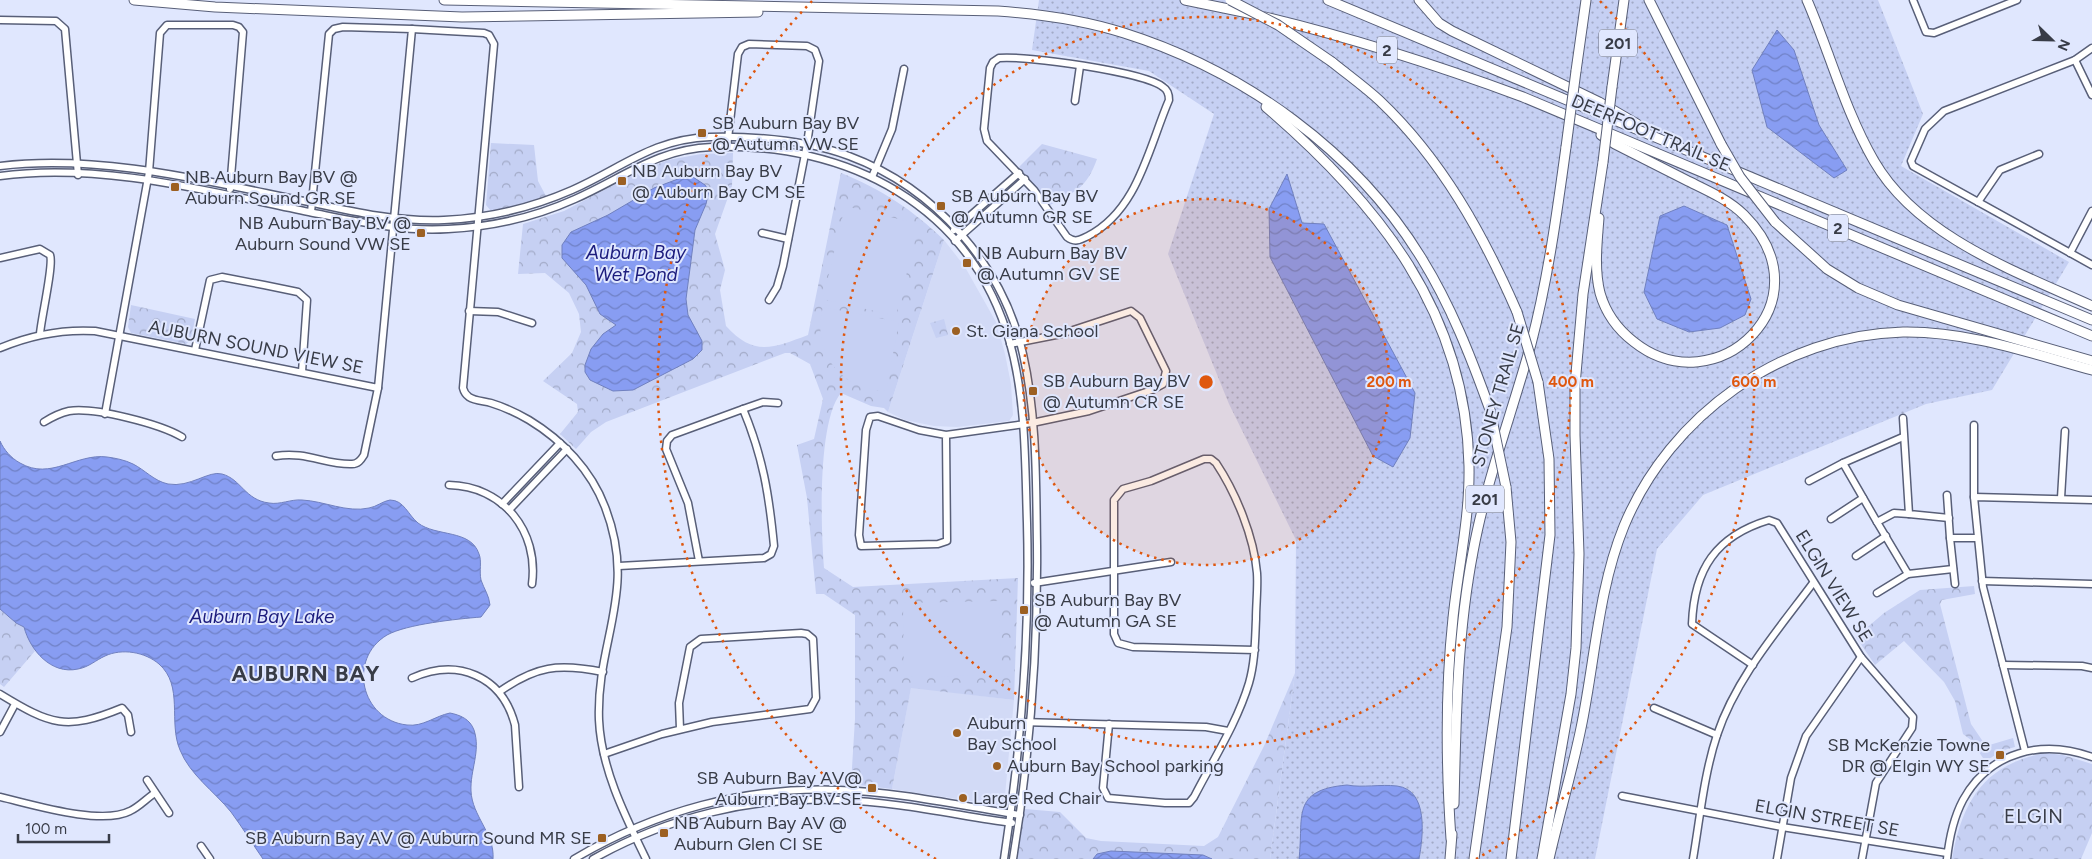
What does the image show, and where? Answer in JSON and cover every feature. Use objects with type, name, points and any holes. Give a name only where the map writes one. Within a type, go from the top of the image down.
[{"type":"highway","points":[[134,0],[215,7],[462,17],[800,11],[810,8]]},
{"type":"highway","points":[[444,0],[998,11],[1078,21],[1123,32],[1168,48],[1202,64],[1260,96],[1312,134],[1350,168],[1378,198],[1421,257],[1445,299],[1469,351],[1490,410],[1506,487],[1511,542],[1507,627],[1474,859]]},
{"type":"highway","name":"DEERFOOT TRAIL SE","points":[[1185,0],[1253,14],[1359,41],[1448,69],[1524,97],[2092,336]]},
{"type":"highway","points":[[1230,0],[1278,25],[1332,62],[1380,101],[1439,169],[1484,242],[1517,312],[1538,382],[1549,458],[1550,535],[1511,859]]},
{"type":"highway","name":"DEERFOOT TRAIL SE","points":[[1328,0],[2092,320]]},
{"type":"highway","points":[[1419,0],[1439,23],[1452,31],[1599,102],[1661,139]]},
{"type":"highway","points":[[1578,59],[1580,0]]},
{"type":"highway","name":"STONEY TRAIL SE","points":[[1450,859],[1458,658],[1470,571],[1484,503],[1542,297],[1554,230],[1586,0]]},
{"type":"highway","name":"201","points":[[1542,859],[1571,694],[1576,648],[1579,554],[1575,427],[1576,375],[1583,294],[1624,0]]},
{"type":"highway","points":[[1649,0],[1721,144],[1740,177],[1775,222],[1806,252],[1858,288],[1898,305],[2092,361]]},
{"type":"highway","points":[[1807,0],[1862,139],[1875,163],[1892,186],[1920,214],[1950,236],[1989,258],[2092,306]]},
{"type":"highway","points":[[1243,88],[1314,148],[1386,230],[1430,302],[1454,366],[1461,396],[1469,466],[1468,512],[1453,619],[1449,673],[1448,788],[1451,840]]},
{"type":"highway","points":[[1582,122],[1615,144],[1718,196],[1743,214],[1758,230],[1772,257],[1776,285],[1762,323],[1743,344],[1732,352],[1704,361],[1676,361],[1646,351],[1619,330],[1603,303],[1597,275],[1602,164]]},
{"type":"highway","points":[[1549,859],[1581,729],[1600,613],[1612,561],[1624,528],[1650,475],[1671,448],[1709,409],[1749,379],[1773,364],[1800,352],[1866,336],[1903,332],[1947,335],[1990,342],[2092,370]]},
{"type":"street","points":[[1913,0],[1926,32],[1934,33],[2017,0]]},
{"type":"street","points":[[0,20],[56,21],[65,29],[78,174]]},
{"type":"street","points":[[105,414],[148,181],[160,33],[163,28],[171,24],[233,25],[241,29],[244,38],[229,196]]},
{"type":"street","points":[[311,212],[329,34],[334,29],[343,27],[484,33],[493,40],[462,384],[464,391],[471,398],[501,406],[527,419],[560,443],[584,470],[604,505],[614,534],[619,566],[616,606],[603,672],[599,721],[604,754],[614,787],[646,859]]},
{"type":"street","name":"AUBURN SOUND VIEW SE","points":[[0,348],[40,334],[79,330],[119,335],[378,388],[412,29]]},
{"type":"street","points":[[727,147],[738,54],[741,48],[749,44],[807,46],[815,50],[819,58],[808,144],[778,283],[769,300]]},
{"type":"street","points":[[2092,48],[2075,60],[1944,111],[1925,129],[1911,161],[1913,166],[2092,265]]},
{"type":"street","points":[[1004,57],[1080,66],[1144,77],[1163,87],[1168,94],[1169,100],[1132,194],[1124,207],[1106,225],[1080,240],[1074,241],[1064,235],[1025,179],[986,141],[984,135],[993,62],[1004,57]]},
{"type":"street","points":[[2075,60],[2092,95]]},
{"type":"street","points":[[1075,102],[1080,66]]},
{"type":"street","points":[[872,177],[895,119],[904,69]]},
{"type":"street","points":[[0,166],[21,164],[77,165],[149,172],[394,218],[438,220],[478,217],[512,211],[548,200],[591,181],[634,156],[659,146],[692,139],[728,137],[770,139],[808,144],[848,156],[877,168],[918,194],[956,228],[982,260],[999,290],[1020,343],[1028,385],[1036,493],[1037,582],[1030,723],[1019,824],[1013,859]]},
{"type":"street","points":[[0,176],[30,173],[78,174],[148,181],[394,228],[446,230],[477,227],[520,219],[554,208],[593,191],[656,158],[684,150],[727,147],[806,154],[842,164],[872,177],[911,201],[955,241],[987,287],[1000,313],[1010,344],[1018,380],[1022,424],[1027,584],[1021,722],[1010,823],[1004,859]]},
{"type":"street","points":[[1978,202],[2000,170],[2039,154]]},
{"type":"street","points":[[949,235],[1019,172]]},
{"type":"street","points":[[955,241],[1025,179]]},
{"type":"street","points":[[2070,253],[2092,211]]},
{"type":"street","points":[[762,234],[788,239]]},
{"type":"street","points":[[0,258],[40,250],[50,256],[52,264],[40,334]]},
{"type":"street","points":[[195,350],[210,280],[222,276],[298,292],[307,300],[302,372]]},
{"type":"street","points":[[469,311],[498,312],[532,322]]},
{"type":"street","points":[[946,434],[947,541],[938,544],[861,546],[859,526],[866,430],[870,417],[878,416],[919,430],[946,434],[1032,423],[1089,411],[1152,390],[1163,384],[1166,371],[1140,318],[1131,311],[1061,334],[1010,344]]},
{"type":"street","points":[[276,456],[302,455],[351,464],[359,462],[364,455],[378,388]]},
{"type":"street","points":[[698,561],[688,503],[666,449],[667,441],[672,435],[763,402],[778,403]]},
{"type":"street","points":[[619,566],[764,558],[773,550],[769,493],[765,470],[756,439],[743,409]]},
{"type":"street","points":[[44,422],[67,411],[88,411],[159,426],[182,437]]},
{"type":"street","points":[[1902,418],[1909,514]]},
{"type":"street","points":[[1974,425],[1974,497],[1982,581],[2025,751]]},
{"type":"street","points":[[2061,498],[2065,431]]},
{"type":"street","points":[[1809,481],[1843,463],[1903,437]]},
{"type":"street","points":[[502,504],[560,443]]},
{"type":"street","points":[[509,510],[567,449]]},
{"type":"street","points":[[1109,724],[1102,788],[1106,795],[1114,800],[1182,804],[1192,800],[1228,731],[1247,688],[1255,650],[1257,582],[1254,554],[1244,519],[1214,461],[1204,459],[1118,492],[1114,500],[1114,634],[1118,643],[1122,646],[1255,650]]},
{"type":"street","points":[[1843,463],[1908,574]]},
{"type":"street","points":[[449,485],[478,488],[509,510],[522,528],[530,546],[533,564],[532,584]]},
{"type":"street","points":[[1948,495],[1948,518],[1955,584]]},
{"type":"street","points":[[1974,497],[2092,500]]},
{"type":"street","points":[[1831,518],[1863,498]]},
{"type":"street","points":[[1877,522],[1894,513],[1948,518]]},
{"type":"street","name":"ELGIN VIEW SE","points":[[1753,665],[1692,624],[1693,608],[1703,570],[1715,550],[1738,532],[1769,520],[1777,523],[1861,657],[1913,717],[1912,728],[1876,783],[1862,859]]},
{"type":"street","points":[[1856,556],[1886,536]]},
{"type":"street","points":[[1950,538],[1977,538]]},
{"type":"street","points":[[1027,584],[1171,562]]},
{"type":"street","points":[[1876,593],[1908,574],[1953,569]]},
{"type":"street","points":[[1982,581],[2092,584]]},
{"type":"street","points":[[1693,859],[1717,735],[1732,699],[1753,665],[1813,583]]},
{"type":"street","points":[[604,754],[680,729],[734,718],[810,709],[816,698],[813,639],[801,633],[701,639],[694,642],[690,646],[681,689],[680,729]]},
{"type":"street","points":[[1777,859],[1791,778],[1806,736],[1861,657]]},
{"type":"street","points":[[2002,665],[2082,666],[2092,668]]},
{"type":"street","points":[[498,692],[534,671],[549,668],[572,667],[603,672]]},
{"type":"street","points":[[412,678],[438,669],[458,670],[485,681],[498,692],[507,705],[515,725],[519,787]]},
{"type":"street","points":[[0,694],[15,704],[46,718],[66,723],[78,723],[122,708],[128,715],[131,732]]},
{"type":"street","points":[[0,732],[15,704]]},
{"type":"street","points":[[1654,708],[1717,735]]},
{"type":"street","points":[[1021,722],[1206,726],[1228,731]]},
{"type":"street","points":[[1947,856],[1963,800],[1990,770],[2003,760],[2025,751],[2057,748],[2092,757]]},
{"type":"street","points":[[147,780],[169,813]]},
{"type":"street","points":[[574,859],[633,828],[701,804],[746,795],[793,790],[871,792],[1020,815]]},
{"type":"street","points":[[0,797],[69,813],[107,815],[129,812],[155,792]]},
{"type":"street","name":"ELGIN STREET SE","points":[[1622,796],[1947,856]]},
{"type":"street","points":[[593,859],[637,837],[679,821],[730,808],[810,799],[862,801],[1019,824]]},
{"type":"street","points":[[201,846],[210,859]]},
{"type":"shaded area","name":"St. Giana School","points":[[944,240],[965,267],[996,322],[1011,384],[1013,415],[1009,421],[957,427],[934,426],[905,420],[888,412]]},
{"type":"shaded area","name":"Auburn Bay School","points":[[911,687],[1014,700],[1004,806],[892,789]]},
{"type":"green space","points":[[1039,0],[1878,0],[1923,114],[1901,166],[2069,262],[1992,390],[1926,404],[1703,495],[1657,549],[1595,859],[1270,859],[1295,673],[1296,540],[1229,404],[1168,254],[1214,114],[1149,71],[1032,50]]},
{"type":"green space","points":[[491,143],[534,145],[538,181],[547,198],[491,211],[486,205]]},
{"type":"green space","points":[[1042,144],[1097,159],[1089,176],[1080,188],[1050,205],[1019,167]]},
{"type":"green space","points":[[733,153],[732,186],[715,234],[725,270],[720,290],[726,326],[736,336],[755,346],[774,346],[808,335],[841,173],[870,186],[896,201],[944,240],[888,412],[884,408],[871,406],[841,393],[833,407],[824,451],[822,477],[824,568],[853,587],[1018,578],[1014,700],[911,688],[892,789],[851,784],[855,719],[855,615],[824,594],[816,594],[807,498],[797,445],[814,439],[823,399],[810,364],[790,353],[785,353],[606,422],[591,432],[576,449],[560,434],[578,412],[577,404],[543,381],[572,353],[581,332],[579,314],[569,293],[545,273],[518,274],[523,224],[564,211],[641,171],[668,160],[701,154]]},
{"type":"green space","points":[[845,206],[919,224],[896,316],[823,299]]},
{"type":"green space","points":[[131,305],[195,319],[191,340],[186,344],[131,333],[128,327]]},
{"type":"green space","points":[[823,307],[899,322],[886,391],[870,389],[855,384],[843,376],[833,365],[821,339],[820,323]]},
{"type":"green space","points":[[944,319],[948,335],[936,338],[930,323]]},
{"type":"green space","points":[[1974,586],[1975,594],[1942,600],[1940,604],[1971,724],[1986,746],[2013,738],[2015,747],[2004,750],[1985,761],[1971,740],[1963,734],[1955,701],[1944,682],[1904,641],[1875,665],[1856,637],[1884,613],[1920,590]]},
{"type":"green space","points":[[999,601],[1001,675],[904,677],[903,603]]},
{"type":"green space","points":[[0,609],[15,623],[24,627],[35,651],[4,687],[0,684]]},
{"type":"green space","points":[[1295,673],[1270,859],[1017,859],[1025,809],[1060,812],[1086,838],[1101,841],[1204,846],[1218,837],[1264,746]]},
{"type":"green space","points":[[2046,753],[2063,755],[2092,764],[2092,833],[2081,859],[1952,859],[1962,820],[1980,788],[1992,776],[2007,766],[2025,758]]},
{"type":"water","points":[[1777,30],[1794,50],[1819,125],[1847,170],[1834,178],[1767,127],[1752,70]]},
{"type":"water","points":[[1287,174],[1302,223],[1324,224],[1415,393],[1410,438],[1393,467],[1373,456],[1270,257],[1269,209]]},
{"type":"water","name":"Auburn Bay Wet Pond","points":[[686,176],[693,177],[705,185],[709,191],[706,204],[695,230],[686,299],[688,315],[702,341],[702,350],[693,359],[633,390],[613,391],[590,380],[585,372],[585,365],[591,349],[603,334],[616,325],[600,314],[586,285],[562,258],[562,245],[571,232],[608,215],[654,188]]},
{"type":"water","points":[[1684,206],[1727,225],[1751,299],[1745,315],[1720,328],[1689,332],[1657,319],[1644,292],[1660,216]]},
{"type":"water","name":"Auburn Bay Lake","points":[[0,441],[14,459],[31,468],[53,468],[85,459],[107,457],[120,459],[137,466],[158,480],[168,484],[184,484],[211,474],[222,474],[234,480],[254,498],[269,503],[302,500],[344,508],[361,509],[390,500],[395,501],[402,505],[414,520],[425,527],[461,537],[475,546],[479,554],[481,580],[488,595],[490,605],[481,617],[419,625],[387,635],[374,646],[367,658],[364,673],[365,687],[370,701],[379,712],[391,721],[413,725],[450,713],[464,718],[470,723],[476,738],[476,753],[471,783],[472,800],[491,841],[493,859],[263,859],[231,812],[196,775],[184,759],[175,728],[171,683],[167,673],[159,664],[140,654],[119,652],[102,658],[86,667],[68,670],[59,668],[43,659],[31,644],[24,627],[16,623],[0,609]]},
{"type":"water","points":[[1347,785],[1397,786],[1407,789],[1414,796],[1422,816],[1422,839],[1419,859],[1299,859],[1301,818],[1308,800],[1316,793],[1329,788]]},
{"type":"water","points":[[1111,851],[1203,855],[1212,859],[1093,859],[1097,854]]},
{"type":"place","name":"SB Auburn Bay BV @ Autumn VW SE","points":[[702,133]]},
{"type":"place","name":"NB Auburn Bay BV @ Auburn Bay CM SE","points":[[622,181]]},
{"type":"place","name":"NB Auburn Bay BV @ Auburn Sound GR SE","points":[[175,187]]},
{"type":"place","name":"SB Auburn Bay BV @ Autumn GR SE","points":[[941,206]]},
{"type":"place","name":"NB Auburn Bay BV @ Auburn Sound VW SE","points":[[421,233]]},
{"type":"place","name":"NB Auburn Bay BV @ Autumn GV SE","points":[[967,263]]},
{"type":"place","name":"St. Giana School","points":[[956,331]]},
{"type":"place","name":"SB Auburn Bay BV @ Autumn CR SE","points":[[1033,391]]},
{"type":"place","name":"SB Auburn Bay BV @ Autumn GA SE","points":[[1024,610]]},
{"type":"place","name":"Auburn Bay School","points":[[957,733]]},
{"type":"place","name":"SB McKenzie Towne DR @ Elgin WY SE","points":[[2000,755]]},
{"type":"place","name":"Auburn Bay School parking","points":[[997,766]]},
{"type":"place","name":"SB Auburn Bay AV@ Auburn Bay BV SE","points":[[872,788]]},
{"type":"place","name":"Large Red Chair","points":[[963,798]]},
{"type":"place","name":"NB Auburn Bay AV @ Auburn Glen CI SE","points":[[664,833]]},
{"type":"place","name":"SB Auburn Bay AV @ Auburn Sound MR SE","points":[[602,838]]},
{"type":"district","name":"AUBURN BAY","points":[[306,673]]},
{"type":"district","name":"ELGIN","points":[[2034,816]]}]
